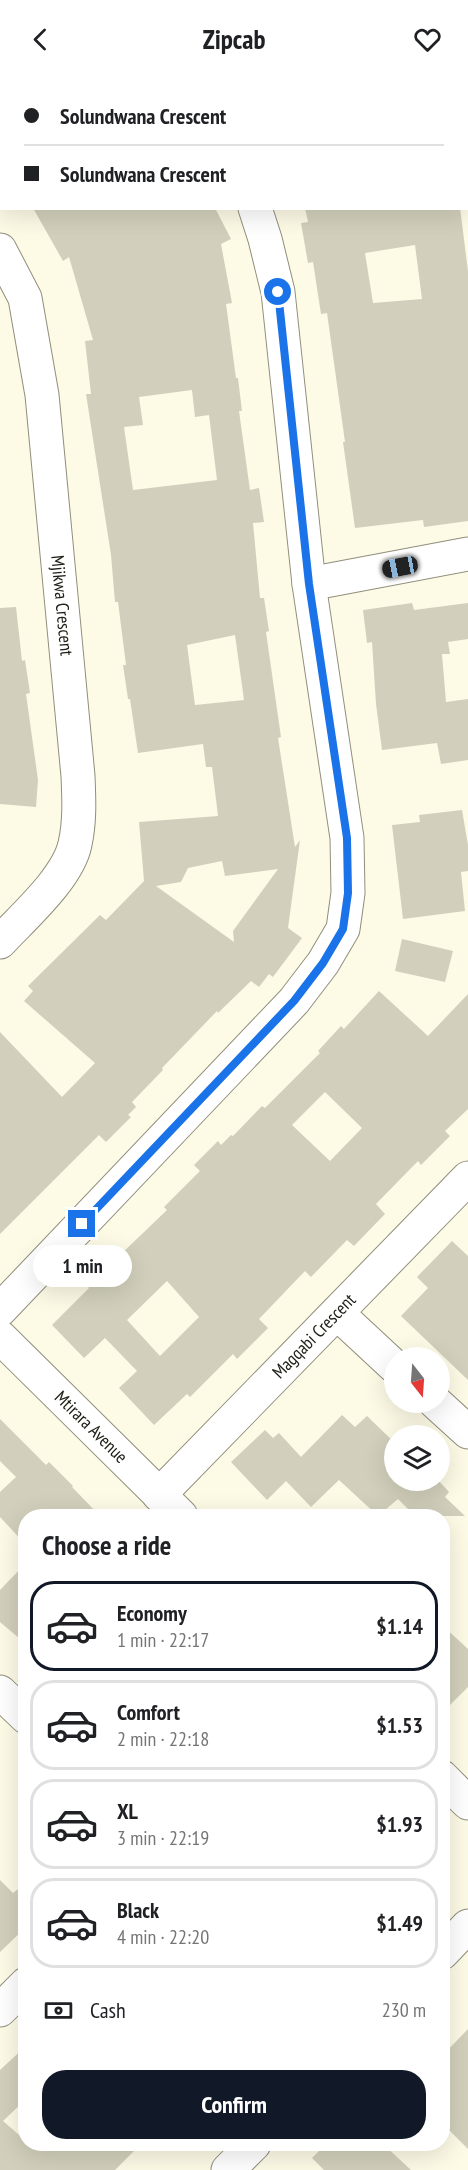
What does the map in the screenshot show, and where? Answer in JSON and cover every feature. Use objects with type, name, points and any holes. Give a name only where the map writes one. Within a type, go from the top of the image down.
[{"type":"street","points":[[0,1310],[294,1001],[323,963],[343,929],[348,893],[347,838],[309,584],[278,292],[256,210]]},
{"type":"street","name":"Mjikwa Crescent","points":[[0,249],[25,298],[42,395],[78,776],[79,815],[75,847],[58,880],[0,942]]},
{"type":"street","points":[[309,584],[468,554]]},
{"type":"street","name":"Magqabi Crescent","points":[[170,1506],[337,1313],[468,1178]]},
{"type":"street","points":[[337,1313],[384,1357]]},
{"type":"street","name":"Mtirara Avenue","points":[[0,1337],[170,1506]]},
{"type":"street","points":[[447,1413],[468,1432]]},
{"type":"street","points":[[0,1692],[18,1709]]},
{"type":"street","points":[[450,1786],[468,1803]]},
{"type":"street","points":[[0,2010],[18,1992]]},
{"type":"street","points":[[228,2170],[247,2151]]},
{"type":"building","points":[[34,210],[216,210],[231,239],[221,244],[232,303],[226,304],[236,378],[238,378],[242,411],[239,411],[250,490],[259,488],[264,522],[253,523],[260,598],[264,598],[269,631],[266,632],[281,737],[278,738],[295,847],[300,840],[288,928],[302,938],[273,977],[269,974],[259,987],[251,981],[218,1013],[217,1011],[162,1068],[163,1070],[132,1102],[136,1107],[128,1115],[131,1117],[106,1142],[99,1135],[0,1234],[0,1032],[62,1097],[95,1063],[24,1001],[33,991],[28,986],[100,915],[106,920],[144,881],[139,822],[218,816],[212,767],[206,767],[203,744],[138,753],[123,665],[126,665],[118,602],[115,602],[111,555],[86,394],[91,394],[85,341],[93,340],[69,257],[63,261]],"holes":[[[192,390],[195,417],[209,415],[217,480],[133,490],[124,427],[143,425],[139,397]],[[235,635],[244,700],[195,705],[187,645]],[[222,861],[225,876],[278,869],[233,931],[234,942],[156,886],[181,882],[188,868]]]},
{"type":"building","points":[[305,210],[460,210],[468,271],[468,521],[424,527],[423,520],[355,528],[327,313],[321,314],[313,262],[308,263],[301,223],[308,222]],"holes":[[[415,245],[422,299],[373,303],[365,253]]]},
{"type":"building","points":[[412,603],[414,610],[468,603],[468,639],[448,642],[450,654],[442,654],[446,702],[468,699],[468,760],[441,764],[437,743],[382,750],[372,642],[367,643],[363,610]]},
{"type":"building","points":[[16,607],[22,661],[25,660],[30,693],[26,694],[38,780],[36,807],[0,804],[0,608]]},
{"type":"building","points":[[462,810],[468,845],[468,871],[461,872],[465,911],[403,919],[392,825],[420,822],[419,815]]},
{"type":"building","points":[[402,939],[453,951],[445,982],[395,971]]},
{"type":"building","points":[[379,991],[428,1036],[468,994],[468,1109],[445,1131],[450,1136],[421,1165],[418,1161],[376,1204],[385,1214],[354,1246],[347,1240],[311,1277],[305,1271],[259,1319],[268,1328],[237,1359],[233,1354],[190,1397],[187,1394],[154,1425],[119,1388],[137,1371],[105,1338],[84,1358],[52,1325],[89,1288],[80,1278],[111,1248],[119,1256],[167,1210],[164,1207],[200,1171],[194,1165],[218,1141],[221,1145],[262,1106],[265,1108],[320,1053],[318,1051],[341,1026],[344,1029]],"holes":[[[325,1092],[362,1128],[330,1161],[292,1125]],[[167,1281],[199,1317],[160,1356],[127,1320]]]},
{"type":"building","points":[[452,1241],[468,1256],[468,1380],[450,1363],[450,1347],[433,1347],[401,1316],[428,1288],[417,1277]]},
{"type":"building","points":[[342,1415],[355,1427],[367,1416],[384,1432],[384,1491],[448,1491],[445,1497],[465,1516],[450,1516],[450,1509],[408,1509],[398,1499],[386,1509],[370,1509],[339,1480],[311,1507],[286,1481],[267,1500],[231,1462],[265,1430],[273,1438],[279,1433],[301,1457]]},
{"type":"building","points":[[0,1419],[46,1465],[49,1462],[93,1509],[18,1509],[18,1536],[0,1517],[0,1492],[16,1477],[0,1461]]},
{"type":"building","points":[[18,1571],[18,1637],[0,1622],[0,1590]]},
{"type":"building","points":[[450,1632],[468,1649],[468,1687],[450,1705]]},
{"type":"building","points":[[0,1880],[13,1893],[18,1889],[18,1935],[0,1952]]},
{"type":"building","points":[[468,2029],[468,2149],[450,2131],[450,2048]]},
{"type":"building","points":[[18,2053],[18,2107],[3,2121],[18,2134],[18,2151],[134,2151],[115,2170],[0,2170],[0,2070]]},
{"type":"building","points":[[319,2151],[391,2151],[411,2170],[324,2170],[312,2158]]},
{"type":"route","points":[[82,1224],[294,1001],[323,963],[343,929],[348,893],[347,838],[309,584],[278,292]]}]
